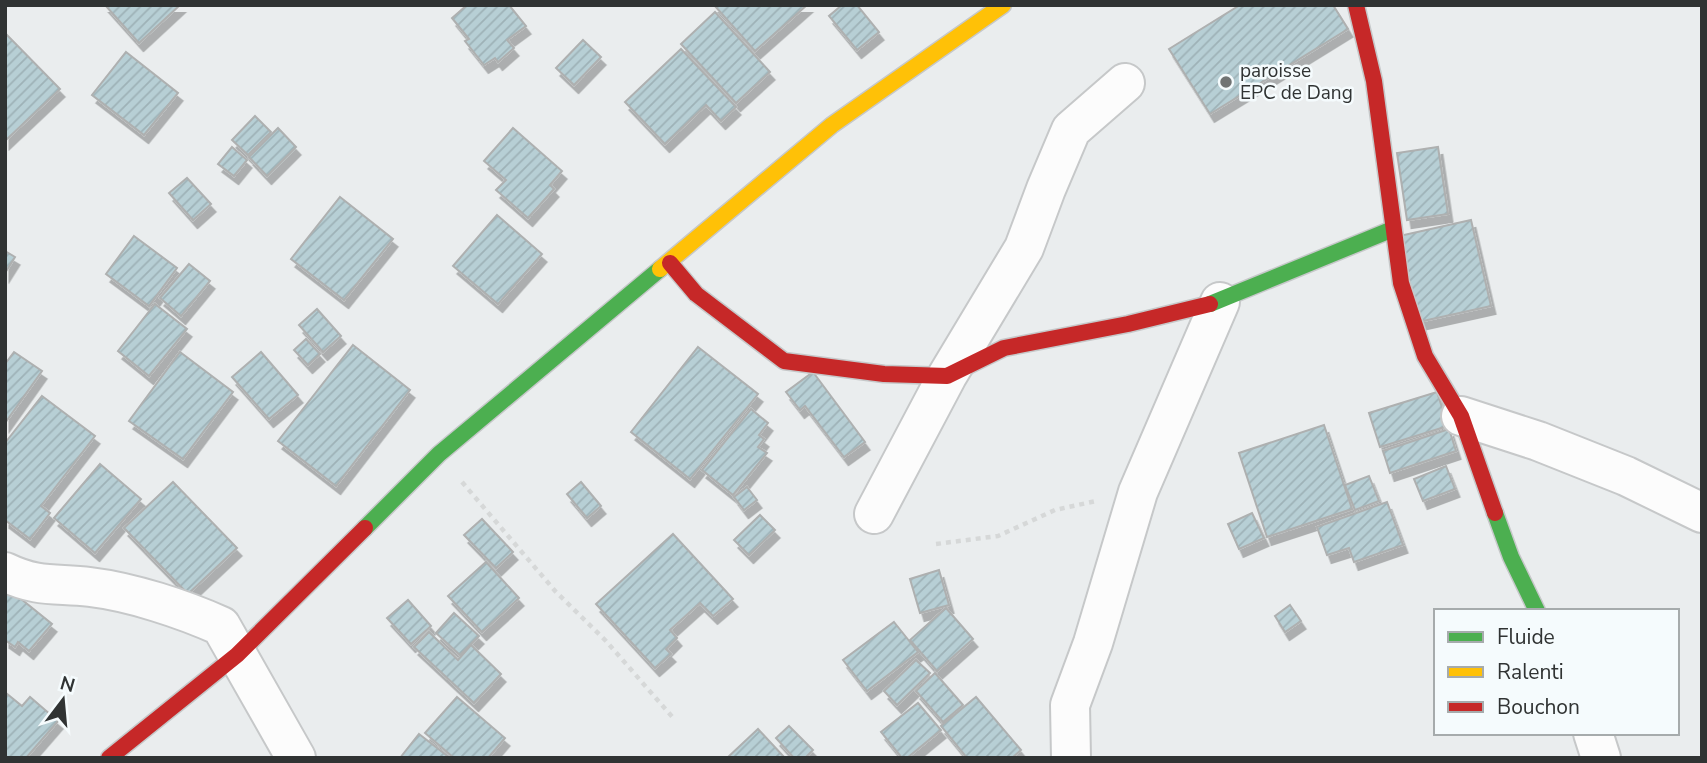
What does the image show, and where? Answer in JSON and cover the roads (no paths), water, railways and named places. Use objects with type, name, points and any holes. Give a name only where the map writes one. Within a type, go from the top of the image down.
[{"type":"street","points":[[109,758],[237,655],[439,454],[832,125],[1003,5]]},
{"type":"street","points":[[1356,5],[1374,81],[1401,283],[1424,356],[1461,416],[1511,556],[1536,609]]},
{"type":"street","points":[[874,514],[947,376],[1024,248],[1071,131],[1125,83]]},
{"type":"street","points":[[670,263],[696,293],[784,361],[884,374],[947,376],[1004,348],[1128,324],[1220,302],[1393,229]]},
{"type":"street","points":[[1067,757],[1070,705],[1093,643],[1138,492],[1220,302]]},
{"type":"street","points":[[1461,416],[1538,441],[1626,476],[1702,513]]},
{"type":"street","points":[[5,572],[40,585],[91,587],[137,598],[221,626],[296,758]]},
{"type":"street","points":[[1593,735],[1601,758]]},
{"type":"place","name":"paroisse EPC de Dang","points":[[1226,82]]}]
